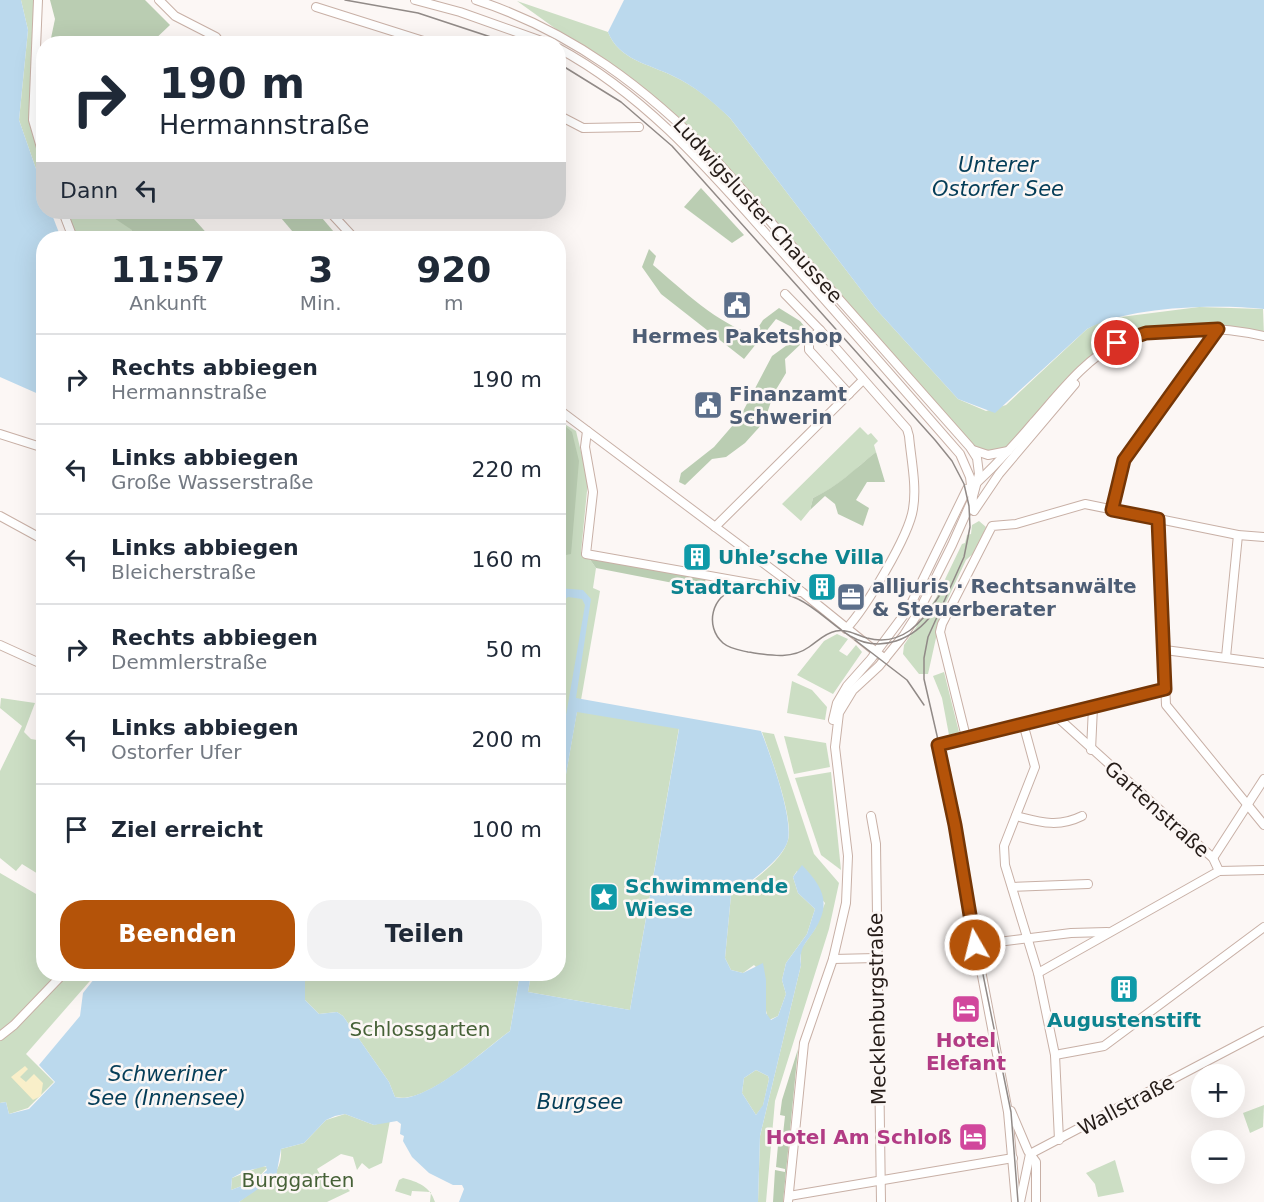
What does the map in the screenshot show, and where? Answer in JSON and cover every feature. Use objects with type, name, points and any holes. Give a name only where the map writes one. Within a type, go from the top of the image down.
[{"type":"street","points":[[36,36],[38,0]]},
{"type":"street","points":[[159,0],[175,16],[214,36]]},
{"type":"street","points":[[415,0],[460,12],[528,36]]},
{"type":"street","name":"Ludwigsluster Chaussee","points":[[476,0],[523,18],[557,36]]},
{"type":"street","points":[[316,7],[408,36]]},
{"type":"street","name":"Ludwigsluster Chaussee","points":[[566,40],[627,78],[672,116],[716,160],[973,450]]},
{"type":"street","points":[[36,48],[33,120],[36,130]]},
{"type":"street","name":"Ludwigsluster Chaussee","points":[[566,53],[619,86],[686,145],[960,454],[972,487],[974,510]]},
{"type":"street","points":[[566,119],[583,129],[639,127]]},
{"type":"street","points":[[336,219],[348,231]]},
{"type":"street","points":[[785,294],[820,330],[907,429],[913,510],[880,580],[846,629]]},
{"type":"street","points":[[1112,510],[1124,460],[1218,329]]},
{"type":"street","points":[[1013,1158],[788,1199],[804,1043],[833,959],[846,903],[848,874],[831,733],[837,703],[847,686],[909,608],[972,487],[1009,450],[1085,365],[1117,343],[1135,335],[1218,329],[1264,336]]},
{"type":"street","points":[[820,330],[809,342],[809,350],[849,394]]},
{"type":"street","points":[[836,763],[835,735],[839,713],[853,690],[885,659],[918,613],[955,539],[985,491],[1097,357]]},
{"type":"street","points":[[715,527],[863,380]]},
{"type":"street","points":[[566,415],[802,592],[885,659]]},
{"type":"street","points":[[587,431],[585,447],[593,492],[586,554],[802,592]]},
{"type":"street","points":[[0,434],[36,445]]},
{"type":"street","points":[[973,450],[988,455],[1009,450]]},
{"type":"street","points":[[955,539],[979,467],[973,450]]},
{"type":"street","points":[[960,454],[988,472],[1006,466]]},
{"type":"street","points":[[974,510],[988,472]]},
{"type":"street","points":[[966,737],[940,632],[992,526],[1016,524],[1085,504],[1238,535],[1264,537]]},
{"type":"street","points":[[0,516],[36,536]]},
{"type":"street","points":[[1158,519],[1166,705],[1264,825]]},
{"type":"street","points":[[1226,657],[1238,535]]},
{"type":"street","points":[[0,645],[36,661]]},
{"type":"street","points":[[1165,650],[1264,663]]},
{"type":"street","points":[[1016,1202],[1013,1158],[1004,1093],[938,745],[1165,689]]},
{"type":"street","name":"Gartenstraße","points":[[1091,750],[1093,707]]},
{"type":"street","name":"Gartenstraße","points":[[1056,716],[1213,858],[1219,871]]},
{"type":"street","points":[[1023,723],[1035,767],[1004,846],[1005,865],[1038,973],[1055,1055],[1059,1140]]},
{"type":"street","points":[[1213,858],[1264,778]]},
{"type":"street","name":"Mecklenburgstraße","points":[[871,816],[876,844],[881,1202]]},
{"type":"street","points":[[1016,816],[1050,824],[1067,823],[1082,816]]},
{"type":"street","points":[[1038,973],[1219,871],[1264,870]]},
{"type":"street","points":[[1012,887],[1089,884]]},
{"type":"street","points":[[1055,1055],[1104,1046],[1264,927]]},
{"type":"street","points":[[975,945],[1028,938],[1111,932]]},
{"type":"street","points":[[833,959],[876,958]]},
{"type":"street","points":[[0,1036],[56,981]]},
{"type":"street","name":"Wallstraße","points":[[1030,1154],[1264,1031]]},
{"type":"street","points":[[1004,1093],[1030,1154],[1036,1162],[1036,1202]]},
{"type":"street","points":[[1020,1202],[1030,1154]]},
{"type":"green space","points":[[21,0],[37,0],[33,120],[36,131],[36,169],[19,120],[28,30]]},
{"type":"green space","points":[[50,0],[145,0],[170,25],[158,36],[51,36],[55,19]]},
{"type":"green space","points":[[517,1],[608,32],[619,49],[627,55],[681,80],[717,106],[730,118],[875,308],[958,399],[986,411],[1006,405],[1087,329],[1105,319],[1199,307],[1263,309],[1264,336],[1218,329],[1135,335],[1097,357],[1009,450],[988,455],[973,450],[694,137],[566,36]]},
{"type":"green space","points":[[701,188],[744,235],[732,243],[684,207]]},
{"type":"green space","points":[[68,219],[181,219],[190,231],[72,231]]},
{"type":"green space","points":[[116,219],[194,219],[205,231],[132,231]]},
{"type":"green space","points":[[282,219],[323,219],[333,231],[292,231]]},
{"type":"green space","points":[[649,249],[656,256],[653,265],[714,315],[741,330],[754,334],[763,320],[779,308],[800,321],[809,332],[803,342],[785,359],[786,373],[774,393],[764,422],[745,443],[726,457],[712,459],[685,485],[679,482],[681,473],[714,447],[740,417],[772,356],[794,340],[792,327],[776,319],[744,359],[661,294],[642,267]]},
{"type":"green space","points":[[566,425],[576,431],[588,481],[581,552],[586,554],[596,568],[593,588],[600,591],[581,700],[570,697],[566,719]]},
{"type":"green space","points":[[566,427],[572,432],[579,461],[571,554],[566,555]]},
{"type":"green space","points":[[860,427],[868,435],[871,433],[878,441],[874,445],[876,452],[838,483],[813,498],[810,510],[801,521],[782,504]]},
{"type":"green space","points":[[876,452],[885,482],[867,482],[856,500],[869,508],[863,526],[838,514],[835,504],[825,496],[810,510],[813,498],[838,483]]},
{"type":"green space","points":[[979,521],[986,527],[975,552],[966,560],[942,611],[928,674],[919,674],[903,654],[904,645],[936,598],[962,544],[965,543],[967,535],[971,534],[972,525]]},
{"type":"green space","points":[[586,554],[706,577],[704,589],[596,568]]},
{"type":"green space","points":[[837,634],[848,639],[839,651],[847,656],[856,645],[862,652],[833,694],[797,675],[824,641]]},
{"type":"green space","points":[[944,672],[959,732],[949,735],[942,698],[933,676]]},
{"type":"green space","points":[[792,681],[812,690],[827,707],[825,720],[787,713]]},
{"type":"green space","points":[[1,698],[35,703],[24,732],[31,739],[36,740],[36,873],[22,864],[16,871],[0,858],[0,771],[22,726],[0,708]]},
{"type":"green space","name":"Schwimmende Wiese","points":[[577,711],[679,728],[630,1010],[528,992],[530,981],[566,981],[566,774]]},
{"type":"green space","points":[[762,732],[774,734],[814,854],[839,883],[829,929],[775,1101],[766,1202],[758,1202],[760,1136],[801,965],[801,949],[815,929],[825,903],[797,871],[793,877],[798,893],[815,909],[807,934],[786,963],[782,980],[786,994],[778,1016],[769,1020],[765,1005],[764,979],[760,972],[754,965],[743,973],[731,970],[725,958],[731,895],[772,864],[785,848],[788,840],[788,817],[785,802]]},
{"type":"green space","points":[[784,736],[826,743],[830,767],[794,774]]},
{"type":"green space","points":[[831,772],[841,870],[821,855],[795,778]]},
{"type":"green space","points":[[0,873],[36,894],[36,981],[90,981],[26,1054],[54,1082],[28,1108],[9,1114],[6,1102],[0,1103]]},
{"type":"green space","name":"Schlossgarten","points":[[305,981],[519,981],[510,1031],[438,1085],[423,1093],[408,1097],[395,1097],[389,1082],[343,1016],[337,1012],[319,1014],[305,1000]]},
{"type":"green space","points":[[798,1049],[783,1202],[773,1202],[775,1170],[785,1172],[785,1169],[776,1167],[779,1134],[783,1134],[785,1116],[780,1115],[782,1100]]},
{"type":"green space","points":[[756,1070],[768,1076],[769,1079],[763,1106],[756,1115],[742,1093],[744,1078]]},
{"type":"green space","points":[[1264,1105],[1263,1127],[1250,1133],[1245,1112]]},
{"type":"green space","name":"Burggarten","points":[[345,1114],[374,1125],[390,1120],[382,1163],[369,1169],[362,1163],[357,1170],[353,1157],[341,1154],[317,1169],[324,1182],[341,1182],[350,1191],[327,1202],[239,1202],[274,1175],[281,1159],[281,1149],[304,1143],[326,1120]]},
{"type":"green space","points":[[1115,1160],[1124,1192],[1098,1197],[1095,1184],[1086,1173]]},
{"type":"green space","points":[[262,1166],[268,1167],[255,1181],[231,1190],[232,1178]]},
{"type":"green space","points":[[403,1178],[418,1183],[430,1192],[412,1191],[411,1196],[395,1191],[399,1180]]},
{"type":"green space","points":[[431,1193],[433,1197],[435,1202],[430,1202]]},
{"type":"sand","points":[[25,1066],[28,1069],[20,1077],[26,1082],[34,1074],[43,1083],[41,1096],[33,1100],[11,1077]]},
{"type":"water","points":[[0,0],[21,0],[28,30],[19,120],[36,169],[36,219],[54,219],[58,231],[36,231],[36,393],[0,377]]},
{"type":"water","name":"Unterer Ostorfer See","points":[[624,0],[1264,0],[1264,309],[1173,308],[1126,315],[1105,321],[1087,329],[995,413],[958,399],[875,308],[730,118],[689,84],[636,60],[619,49],[608,32]]},
{"type":"water","points":[[566,589],[583,590],[591,599],[576,698],[761,731],[784,801],[789,829],[788,840],[785,848],[772,863],[731,895],[725,958],[731,970],[743,973],[763,963],[766,980],[766,1013],[771,1020],[778,1016],[786,994],[782,980],[786,963],[807,934],[815,909],[798,893],[793,877],[802,865],[820,888],[823,896],[824,904],[820,921],[802,950],[801,965],[760,1136],[758,1202],[459,1202],[464,1189],[462,1185],[453,1185],[429,1173],[412,1157],[403,1141],[404,1136],[400,1134],[401,1124],[397,1121],[374,1125],[345,1114],[326,1120],[304,1143],[281,1149],[276,1177],[239,1202],[0,1202],[0,1103],[6,1102],[9,1114],[29,1109],[55,1082],[39,1065],[80,1016],[83,993],[92,981],[305,981],[305,1000],[319,1014],[337,1012],[343,1016],[389,1082],[395,1097],[422,1093],[438,1085],[510,1031],[519,981],[530,981],[528,992],[630,1010],[679,729],[577,712],[566,775],[566,715],[585,605],[582,599],[566,598]],"holes":[[[756,1070],[768,1076],[763,1105],[756,1115],[742,1093],[744,1078]],[[266,1166],[267,1170],[255,1181],[231,1190],[232,1178],[243,1172]]]},
{"type":"tram line","points":[[345,0],[418,13],[488,36]]},
{"type":"tram line","points":[[566,68],[621,102],[672,146],[935,440],[952,461],[964,484],[969,506],[970,527],[964,557],[928,637],[924,658],[924,679],[953,805],[977,945],[1011,1112],[1018,1202]]},
{"type":"tram line","points":[[933,613],[907,636],[896,641],[873,644],[843,632],[837,627],[812,607],[794,597],[776,592],[742,588],[728,592],[721,598],[716,604],[712,620],[717,636],[729,647],[756,653],[787,655],[802,651],[825,635],[836,631],[840,631],[844,631],[879,640],[901,636],[918,624],[939,596]]},
{"type":"tram line","points":[[855,640],[907,680],[924,705]]},
{"type":"place","name":"Hermes Paketshop","points":[[737,305]]},
{"type":"place","name":"Finanzamt Schwerin","points":[[708,405]]},
{"type":"place","name":"Uhle’sche Villa","points":[[697,557]]},
{"type":"place","name":"Stadtarchiv","points":[[822,587]]},
{"type":"place","name":"alljuris · Rechtsanwälte & Steuerberater","points":[[851,597]]},
{"type":"place","name":"Schwimmende Wiese","points":[[604,897]]},
{"type":"place","name":"Augustenstift","points":[[1124,989]]},
{"type":"place","name":"Hotel Elefant","points":[[966,1009]]},
{"type":"place","name":"Hotel Am Schloß","points":[[973,1137]]},
{"type":"route","points":[[975,945],[955,825],[938,745],[1165,689],[1158,519],[1112,510],[1124,460],[1218,329],[1146,333],[1117,343]]},
{"type":"water label","name":"Schweriner See (Innensee)","points":[[167,1086]]},
{"type":"water label","name":"Burgsee","points":[[580,1102]]}]
